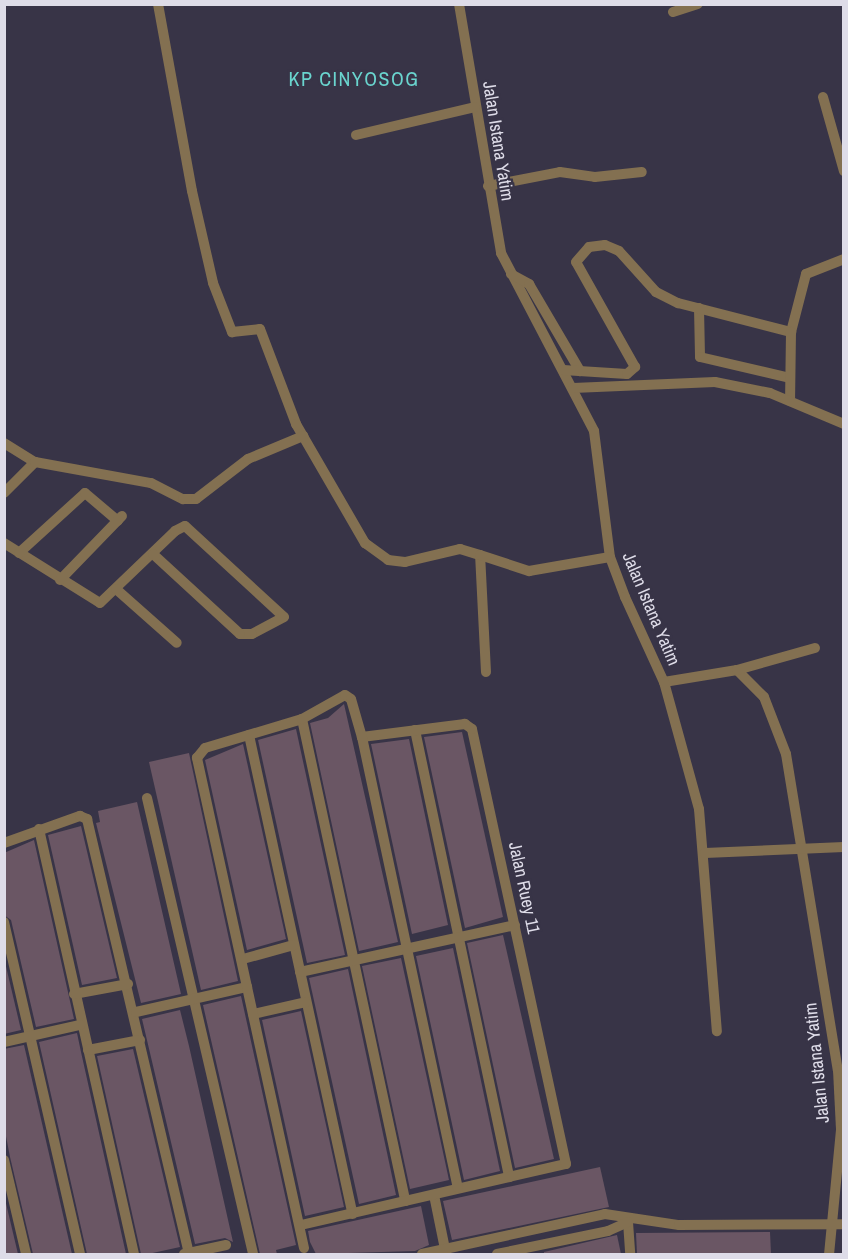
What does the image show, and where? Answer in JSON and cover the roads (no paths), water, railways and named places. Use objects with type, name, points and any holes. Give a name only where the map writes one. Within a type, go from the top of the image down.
[{"type":"street","points":[[158,4],[213,283],[233,334],[260,329],[303,436],[365,543],[388,560],[405,562],[460,549],[529,571],[610,557]]},
{"type":"street","name":"Jalan Istana Yatim","points":[[459,4],[488,186],[511,274],[573,388],[599,454],[610,557],[664,682],[737,670],[773,713],[804,850],[834,1033],[841,1147],[828,1223],[830,1254]]},
{"type":"street","points":[[673,12],[698,4]]},
{"type":"street","points":[[823,97],[827,125],[838,137],[843,171]]},
{"type":"street","points":[[356,135],[475,107]]},
{"type":"street","points":[[488,186],[560,172],[595,177],[642,172]]},
{"type":"street","points":[[562,370],[627,374],[635,367],[578,269],[579,254],[589,247],[605,244],[619,251],[656,292],[699,308],[791,332]]},
{"type":"street","points":[[790,401],[791,332],[806,274],[843,260]]},
{"type":"street","points":[[511,274],[529,284],[580,371]]},
{"type":"street","points":[[699,308],[700,357],[790,378]]},
{"type":"street","points":[[573,388],[715,382],[790,401],[843,424]]},
{"type":"street","points":[[4,443],[33,463],[151,483],[183,499],[196,499],[248,459],[303,436]]},
{"type":"street","points":[[4,493],[33,463]]},
{"type":"street","points":[[19,553],[85,493],[121,518],[60,580]]},
{"type":"street","points":[[4,543],[94,603],[116,589],[180,528],[191,528],[284,616],[252,634],[240,634],[153,554]]},
{"type":"street","points":[[480,555],[486,672]]},
{"type":"street","points":[[116,589],[177,643]]},
{"type":"street","points":[[737,670],[815,648]]},
{"type":"street","points":[[664,682],[705,853],[717,1031]]},
{"type":"street","points":[[304,1248],[247,987],[243,959],[197,758],[205,748],[302,719],[345,695],[351,699],[362,737],[458,1188]]},
{"type":"street","points":[[302,719],[405,1202]]},
{"type":"street","name":"Jalan Ruey 11","points":[[362,737],[465,724],[472,729],[566,1164],[509,1177]]},
{"type":"street","points":[[301,1226],[509,1177],[416,730]]},
{"type":"street","points":[[249,735],[353,1214]]},
{"type":"street","points":[[147,798],[191,999],[253,1254]]},
{"type":"street","points":[[4,843],[80,816],[87,819],[136,1012],[186,1254],[226,1245]]},
{"type":"street","points":[[39,829],[80,1024],[135,1254]]},
{"type":"street","points":[[705,853],[843,847]]},
{"type":"street","points":[[4,922],[80,1254]]},
{"type":"street","points":[[300,972],[405,946],[515,925]]},
{"type":"street","points":[[243,959],[294,945]]},
{"type":"street","points":[[74,994],[128,984]]},
{"type":"street","points":[[136,1012],[247,987]]},
{"type":"street","points":[[253,1014],[306,1002]]},
{"type":"street","points":[[4,1042],[80,1024]]},
{"type":"street","points":[[87,1050],[140,1040]]},
{"type":"street","points":[[4,1160],[26,1254]]},
{"type":"street","points":[[434,1195],[445,1252]]},
{"type":"street","points":[[422,1254],[445,1252],[605,1214],[628,1222],[728,1227],[843,1224]]},
{"type":"street","points":[[497,1254],[608,1231],[628,1222]]},
{"type":"street","points":[[628,1222],[630,1254]]},
{"type":"district","name":"KP CINYOSOG","points":[[354,78]]}]
